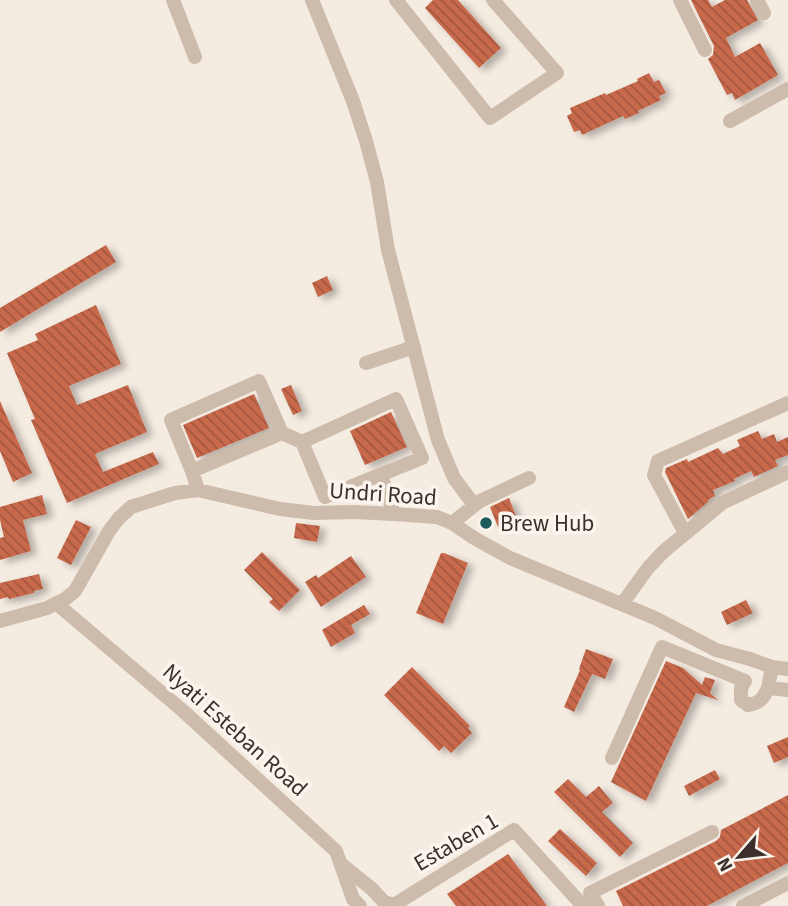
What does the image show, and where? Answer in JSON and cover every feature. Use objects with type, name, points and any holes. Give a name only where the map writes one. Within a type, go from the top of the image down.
[{"type":"street","points":[[173,0],[195,57]]},
{"type":"street","points":[[312,0],[353,101],[366,141],[377,182],[388,250],[438,439],[454,478],[474,505]]},
{"type":"street","points":[[396,0],[490,118],[557,73],[494,0]]},
{"type":"street","points":[[680,0],[705,50]]},
{"type":"street","points":[[757,0],[764,13]]},
{"type":"street","points":[[730,121],[788,89]]},
{"type":"street","points":[[366,363],[414,347]]},
{"type":"street","points":[[198,490],[171,419],[258,381],[282,433],[302,442],[326,497],[422,458],[396,399],[302,442]]},
{"type":"street","points":[[685,533],[654,475],[658,461],[788,403]]},
{"type":"street","points":[[192,471],[282,433]]},
{"type":"street","points":[[622,604],[648,568],[722,503],[788,472]]},
{"type":"street","points":[[380,475],[394,514]]},
{"type":"street","points":[[452,523],[474,505],[529,478]]},
{"type":"street","name":"Undri Road","points":[[0,621],[65,600],[75,591],[109,531],[131,507],[175,493],[198,490],[281,509],[314,513],[355,512],[437,517],[452,523],[510,558],[655,618],[716,650],[772,667],[788,669]]},
{"type":"street","name":"Nyati Esteban Road","points":[[57,604],[182,710],[336,851],[353,900],[360,906]]},
{"type":"street","points":[[612,758],[662,647],[745,681]]},
{"type":"street","points":[[750,659],[741,688],[741,700],[748,705],[763,699],[772,667]]},
{"type":"street","points":[[768,688],[788,690]]},
{"type":"street","name":"Estaben 1","points":[[340,863],[384,902],[394,905],[514,830],[583,906]]},
{"type":"street","points":[[598,906],[590,893],[712,832]]},
{"type":"street","points":[[743,906],[788,883]]},
{"type":"building","points":[[433,0],[458,0],[501,48],[479,68],[425,8]]},
{"type":"building","points":[[691,0],[708,0],[712,7],[725,0],[747,0],[758,20],[726,38],[735,57],[760,43],[778,75],[735,100],[732,93],[727,95],[708,59],[713,55],[714,46]]},
{"type":"building","points":[[649,73],[654,82],[659,80],[666,93],[659,96],[661,100],[638,111],[639,113],[625,119],[623,116],[582,135],[580,130],[574,132],[567,116],[572,113],[570,108],[638,81],[637,79]]},
{"type":"building","points":[[106,245],[116,262],[0,332],[0,308]]},
{"type":"building","points":[[327,276],[333,290],[318,297],[312,283]]},
{"type":"building","points":[[96,305],[121,364],[69,386],[77,405],[128,385],[147,432],[95,454],[103,472],[153,452],[159,464],[67,503],[31,420],[35,419],[7,353],[38,340],[35,334]]},
{"type":"building","points":[[291,385],[302,411],[293,415],[281,389]]},
{"type":"building","points":[[254,394],[269,428],[197,458],[183,425]]},
{"type":"building","points":[[0,401],[32,473],[13,482],[0,451]]},
{"type":"building","points":[[391,412],[407,447],[365,465],[350,431]]},
{"type":"building","points":[[758,431],[762,439],[774,434],[777,442],[788,437],[788,455],[775,460],[778,466],[754,477],[751,471],[713,490],[715,496],[688,519],[665,472],[666,468],[687,459],[688,462],[718,448],[723,454],[740,446],[737,440]]},
{"type":"building","points":[[42,495],[47,514],[23,520],[31,551],[0,560],[0,538],[4,537],[0,507]]},
{"type":"building","points":[[509,498],[517,519],[498,527],[490,507]]},
{"type":"building","points":[[76,520],[91,527],[71,565],[57,558]]},
{"type":"building","points":[[296,523],[320,526],[317,542],[294,538]]},
{"type":"building","points":[[262,552],[300,590],[279,611],[269,602],[273,599],[244,570]]},
{"type":"building","points":[[441,553],[468,563],[443,624],[416,613]]},
{"type":"building","points":[[351,556],[366,577],[321,607],[305,582],[316,575],[318,578]]},
{"type":"building","points":[[39,574],[43,589],[0,599],[0,583]]},
{"type":"building","points":[[746,600],[753,613],[727,625],[721,612]]},
{"type":"building","points":[[364,605],[370,614],[351,625],[355,633],[331,647],[322,630]]},
{"type":"building","points":[[586,649],[613,659],[605,679],[592,674],[574,712],[564,707]]},
{"type":"building","points":[[666,661],[683,668],[702,685],[705,677],[715,680],[710,693],[718,700],[696,693],[646,801],[611,782]]},
{"type":"building","points":[[412,667],[470,726],[468,728],[472,733],[451,753],[444,746],[439,751],[384,695]]},
{"type":"building","points":[[788,737],[788,757],[774,763],[767,746]]},
{"type":"building","points":[[715,770],[720,779],[689,796],[684,786]]},
{"type":"building","points":[[568,779],[586,797],[599,786],[613,803],[602,812],[633,843],[620,857],[554,792]]},
{"type":"building","points":[[788,795],[788,863],[707,906],[623,906],[616,891],[716,841],[721,830]]},
{"type":"building","points":[[560,829],[597,863],[586,876],[548,841]]},
{"type":"building","points":[[508,854],[547,906],[456,906],[447,894]]},
{"type":"place","name":"Brew Hub","points":[[486,523]]}]
